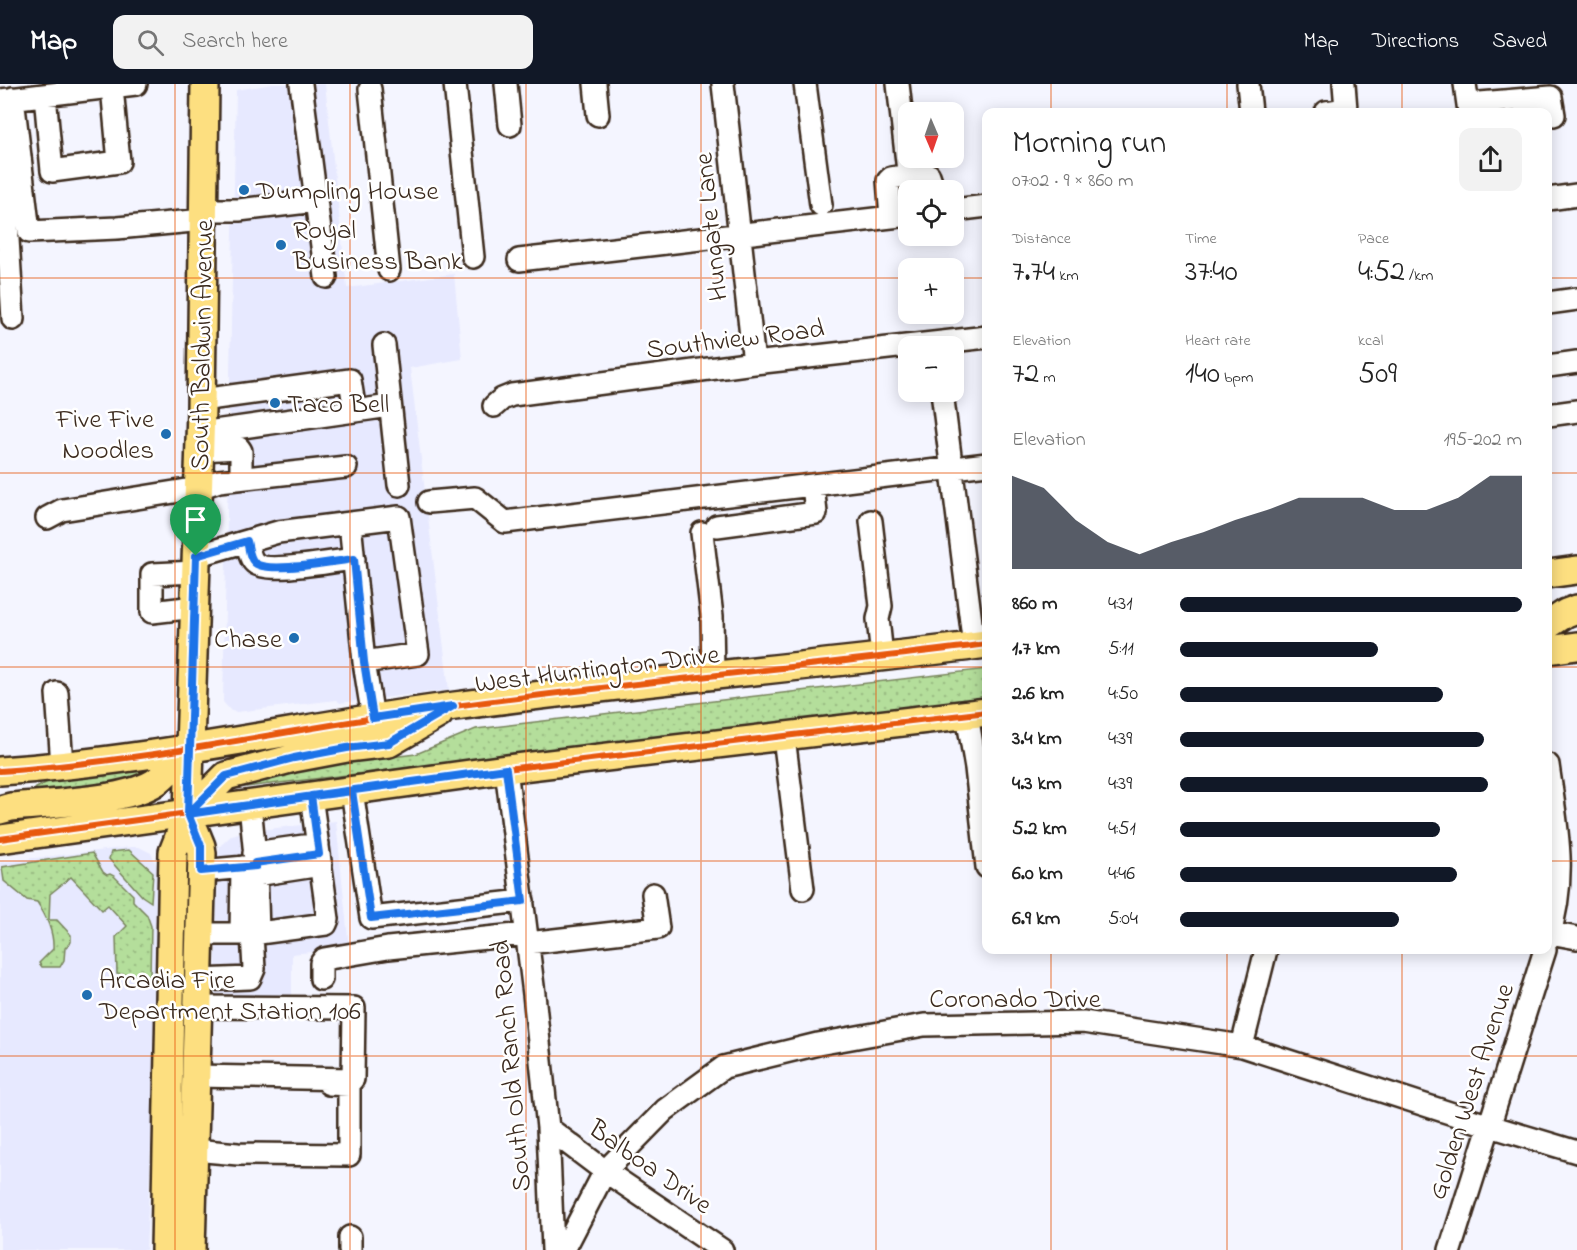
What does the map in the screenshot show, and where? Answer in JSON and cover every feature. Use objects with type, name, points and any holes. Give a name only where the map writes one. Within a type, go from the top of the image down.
[{"type":"main road","name":"South Baldwin Avenue","points":[[165,1250],[173,852],[188,814],[199,488],[205,84]]},
{"type":"main road","points":[[1552,573],[1577,570]]},
{"type":"main road","points":[[1552,622],[1577,609]]},
{"type":"main road","name":"West Huntington Drive","points":[[7,773],[453,706],[980,645]]},
{"type":"main road","points":[[1552,649],[1577,646]]},
{"type":"main road","points":[[188,814],[226,776],[294,758],[389,743],[453,706]]},
{"type":"main road","points":[[0,839],[506,769],[977,714]]},
{"type":"main road","points":[[0,810],[108,798],[145,787],[155,783],[190,747]]},
{"type":"main road","name":"South Baldwin Avenue","points":[[188,814],[201,846],[191,1250]]},
{"type":"street","points":[[4,103],[45,95],[136,84]]},
{"type":"street","points":[[301,84],[327,277]]},
{"type":"street","points":[[455,84],[473,257]]},
{"type":"street","points":[[506,84],[510,125]]},
{"type":"street","points":[[595,84],[598,115]]},
{"type":"street","name":"Hungate Lane","points":[[723,84],[754,363]]},
{"type":"street","points":[[805,84],[821,205]]},
{"type":"street","points":[[898,84],[908,171],[910,175],[929,175],[931,180]]},
{"type":"street","points":[[1248,84],[1251,108]]},
{"type":"street","points":[[1344,84],[1346,108]]},
{"type":"street","points":[[370,86],[390,270]]},
{"type":"street","points":[[45,95],[52,171],[118,162],[112,87]]},
{"type":"street","points":[[1467,100],[1551,97],[1554,115]]},
{"type":"street","points":[[4,103],[29,232],[117,228],[316,201]]},
{"type":"street","points":[[4,103],[13,319]]},
{"type":"street","points":[[898,210],[888,181],[891,178],[904,176],[908,171]]},
{"type":"street","points":[[1552,198],[1577,195]]},
{"type":"street","points":[[964,209],[982,207]]},
{"type":"street","points":[[519,260],[898,216]]},
{"type":"street","points":[[1552,302],[1577,299]]},
{"type":"street","name":"Southview Road","points":[[964,341],[982,338]]},
{"type":"street","points":[[384,345],[399,485]]},
{"type":"street","name":"Southview Road","points":[[494,406],[502,399],[512,395],[754,363],[898,349]]},
{"type":"street","points":[[1552,365],[1577,362]]},
{"type":"street","points":[[201,399],[350,380],[355,411]]},
{"type":"street","points":[[943,402],[980,645]]},
{"type":"street","points":[[200,442],[390,406]]},
{"type":"street","points":[[1552,414],[1577,411]]},
{"type":"street","points":[[200,442],[239,448],[241,478]]},
{"type":"street","points":[[429,502],[475,498],[505,522],[982,465]]},
{"type":"street","points":[[47,518],[62,510],[199,488],[219,481],[346,467]]},
{"type":"street","points":[[713,676],[709,530],[816,513],[813,485]]},
{"type":"street","points":[[195,606],[152,612],[152,573],[196,565],[247,541],[278,532],[399,517],[418,653],[417,656],[364,662]]},
{"type":"street","points":[[871,521],[881,606],[878,619],[882,656]]},
{"type":"street","points":[[350,523],[364,662],[373,718]]},
{"type":"street","points":[[247,541],[251,558],[255,564],[271,569],[354,559]]},
{"type":"street","points":[[57,693],[62,765]]},
{"type":"street","points":[[977,714],[976,768],[982,822]]},
{"type":"street","points":[[784,737],[803,889]]},
{"type":"street","name":"South Old Ranch Road","points":[[506,769],[548,1128],[553,1250]]},
{"type":"street","points":[[352,791],[371,918],[523,901]]},
{"type":"street","name":"Golden West Avenue","points":[[1552,795],[1560,873],[1557,906],[1552,925]]},
{"type":"street","points":[[200,934],[246,933],[326,924],[328,919],[311,796]]},
{"type":"street","points":[[198,980],[250,978],[254,969],[246,933],[250,865],[250,805]]},
{"type":"street","points":[[201,871],[319,855]]},
{"type":"street","points":[[321,979],[321,963],[324,959],[388,948],[658,928],[653,894]]},
{"type":"street","points":[[1552,940],[1577,938]]},
{"type":"street","points":[[1242,1046],[1265,954]]},
{"type":"street","name":"Golden West Avenue","points":[[1450,1250],[1544,954]]},
{"type":"street","points":[[196,1079],[353,1079],[354,1008],[198,1007]]},
{"type":"street","name":"Coronado Drive","points":[[564,1250],[605,1171],[665,1110],[724,1068],[818,1044],[924,1025],[1083,1022],[1242,1046],[1577,1152]]},
{"type":"street","points":[[194,1150],[238,1154],[349,1155],[349,1085],[196,1079]]},
{"type":"street","name":"Balboa Drive","points":[[548,1128],[605,1171],[722,1250]]},
{"type":"shaded area","points":[[273,84],[325,84],[347,288],[454,274],[462,359],[410,368],[449,690],[237,712],[231,711],[223,702],[236,90]]},
{"type":"shaded area","points":[[336,821],[349,948],[292,954],[292,999],[215,999],[220,846],[232,835],[242,832]]},
{"type":"shaded area","points":[[139,847],[151,853],[157,866],[153,1108],[146,1250],[0,1250],[0,862]]},
{"type":"green space","points":[[982,670],[982,701],[237,788],[237,785],[276,771],[416,754],[476,729]]},
{"type":"green space","points":[[151,770],[118,786],[25,794],[51,780]]},
{"type":"green space","points":[[129,850],[153,872],[151,902],[142,896],[109,859],[111,852]]},
{"type":"green space","points":[[92,853],[103,872],[114,876],[133,895],[133,901],[147,915],[151,926],[150,976],[117,974],[116,937],[127,926],[108,905],[102,910],[71,877],[50,894],[49,920],[57,920],[71,935],[71,942],[65,948],[64,960],[60,967],[42,967],[39,963],[53,949],[49,925],[37,902],[27,900],[4,881],[2,867]]},
{"type":"cycle path","points":[[0,771],[171,751],[398,714],[521,697],[982,645]]},
{"type":"cycle path","points":[[0,839],[506,769],[982,713]]},
{"type":"place","name":"Dumpling House","points":[[244,190]]},
{"type":"place","name":"Royal Business Bank","points":[[281,245]]},
{"type":"place","name":"Taco Bell","points":[[275,403]]},
{"type":"place","name":"Five Five Noodles","points":[[166,434]]},
{"type":"place","name":"Chase","points":[[294,638]]},
{"type":"place","name":"Arcadia Fire Department Station 106","points":[[87,995]]},
{"type":"route","points":[[196,556],[188,814],[311,796],[352,791],[371,918],[523,901],[506,769],[311,796],[319,854],[255,863],[256,866],[201,871],[201,846],[188,814],[226,776],[294,758],[389,743],[453,706],[373,718],[364,662],[354,559],[271,569],[255,564],[251,558],[247,541],[196,556]]}]
